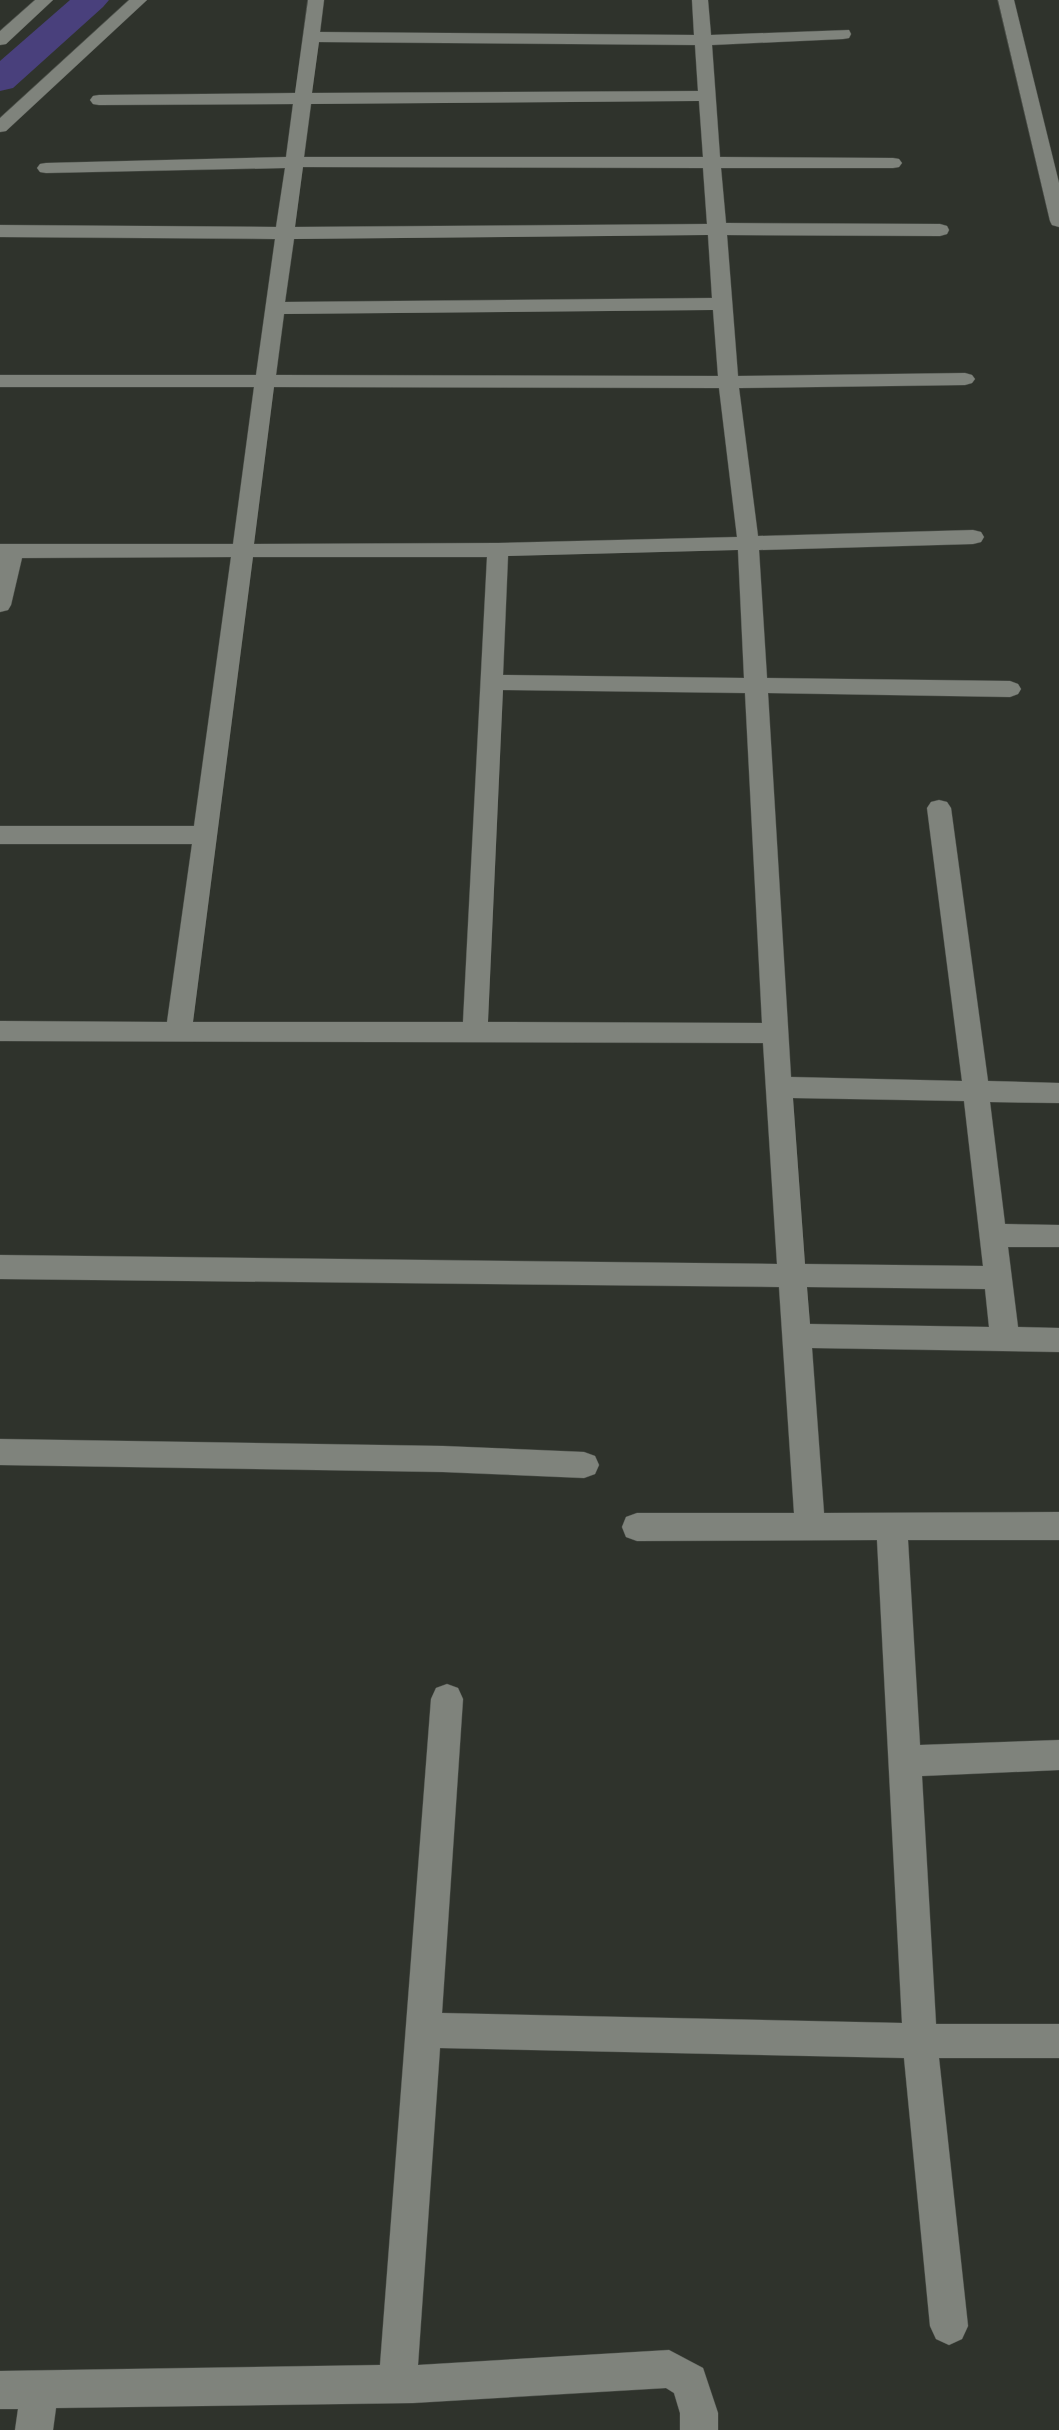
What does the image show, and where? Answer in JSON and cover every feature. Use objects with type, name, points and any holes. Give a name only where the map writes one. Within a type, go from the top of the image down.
[{"type":"street","points":[[0,40],[45,0]]},
{"type":"street","points":[[0,127],[139,0]]},
{"type":"street","points":[[179,1030],[316,0]]},
{"type":"street","points":[[700,0],[728,382],[748,543],[775,1033],[810,1527]]},
{"type":"street","points":[[1006,0],[1059,221]]},
{"type":"street","points":[[311,37],[703,40],[843,34]]},
{"type":"street","points":[[99,100],[303,97],[707,96]]},
{"type":"street","points":[[46,168],[295,162],[892,163]]},
{"type":"street","points":[[0,231],[285,233],[716,229],[940,230]]},
{"type":"street","points":[[275,308],[722,304]]},
{"type":"street","points":[[0,381],[728,382],[965,379]]},
{"type":"street","points":[[0,605],[6,551],[244,549],[498,550],[974,537]]},
{"type":"street","points":[[475,1032],[498,550]]},
{"type":"street","points":[[492,682],[1010,689]]},
{"type":"street","points":[[939,808],[976,1092],[996,1278],[1005,1339]]},
{"type":"street","points":[[0,835],[205,835]]},
{"type":"street","points":[[0,1031],[775,1033]]},
{"type":"street","points":[[779,1087],[1059,1093]]},
{"type":"street","points":[[992,1235],[1059,1236]]},
{"type":"street","points":[[0,1266],[996,1278]]},
{"type":"street","points":[[796,1336],[1059,1340]]},
{"type":"street","points":[[0,1452],[433,1459],[584,1465]]},
{"type":"street","points":[[637,1527],[1059,1526]]},
{"type":"street","points":[[892,1527],[920,2041],[949,2326]]},
{"type":"street","points":[[398,2384],[448,1698]]},
{"type":"street","points":[[906,1761],[1059,1755]]},
{"type":"street","points":[[424,2030],[920,2041],[1059,2040]]},
{"type":"street","points":[[0,2390],[398,2384],[669,2369],[690,2380],[700,2413],[700,2430]]},
{"type":"street","points":[[34,2430],[40,2390]]},
{"type":"waterway","points":[[0,80],[91,0]]}]
